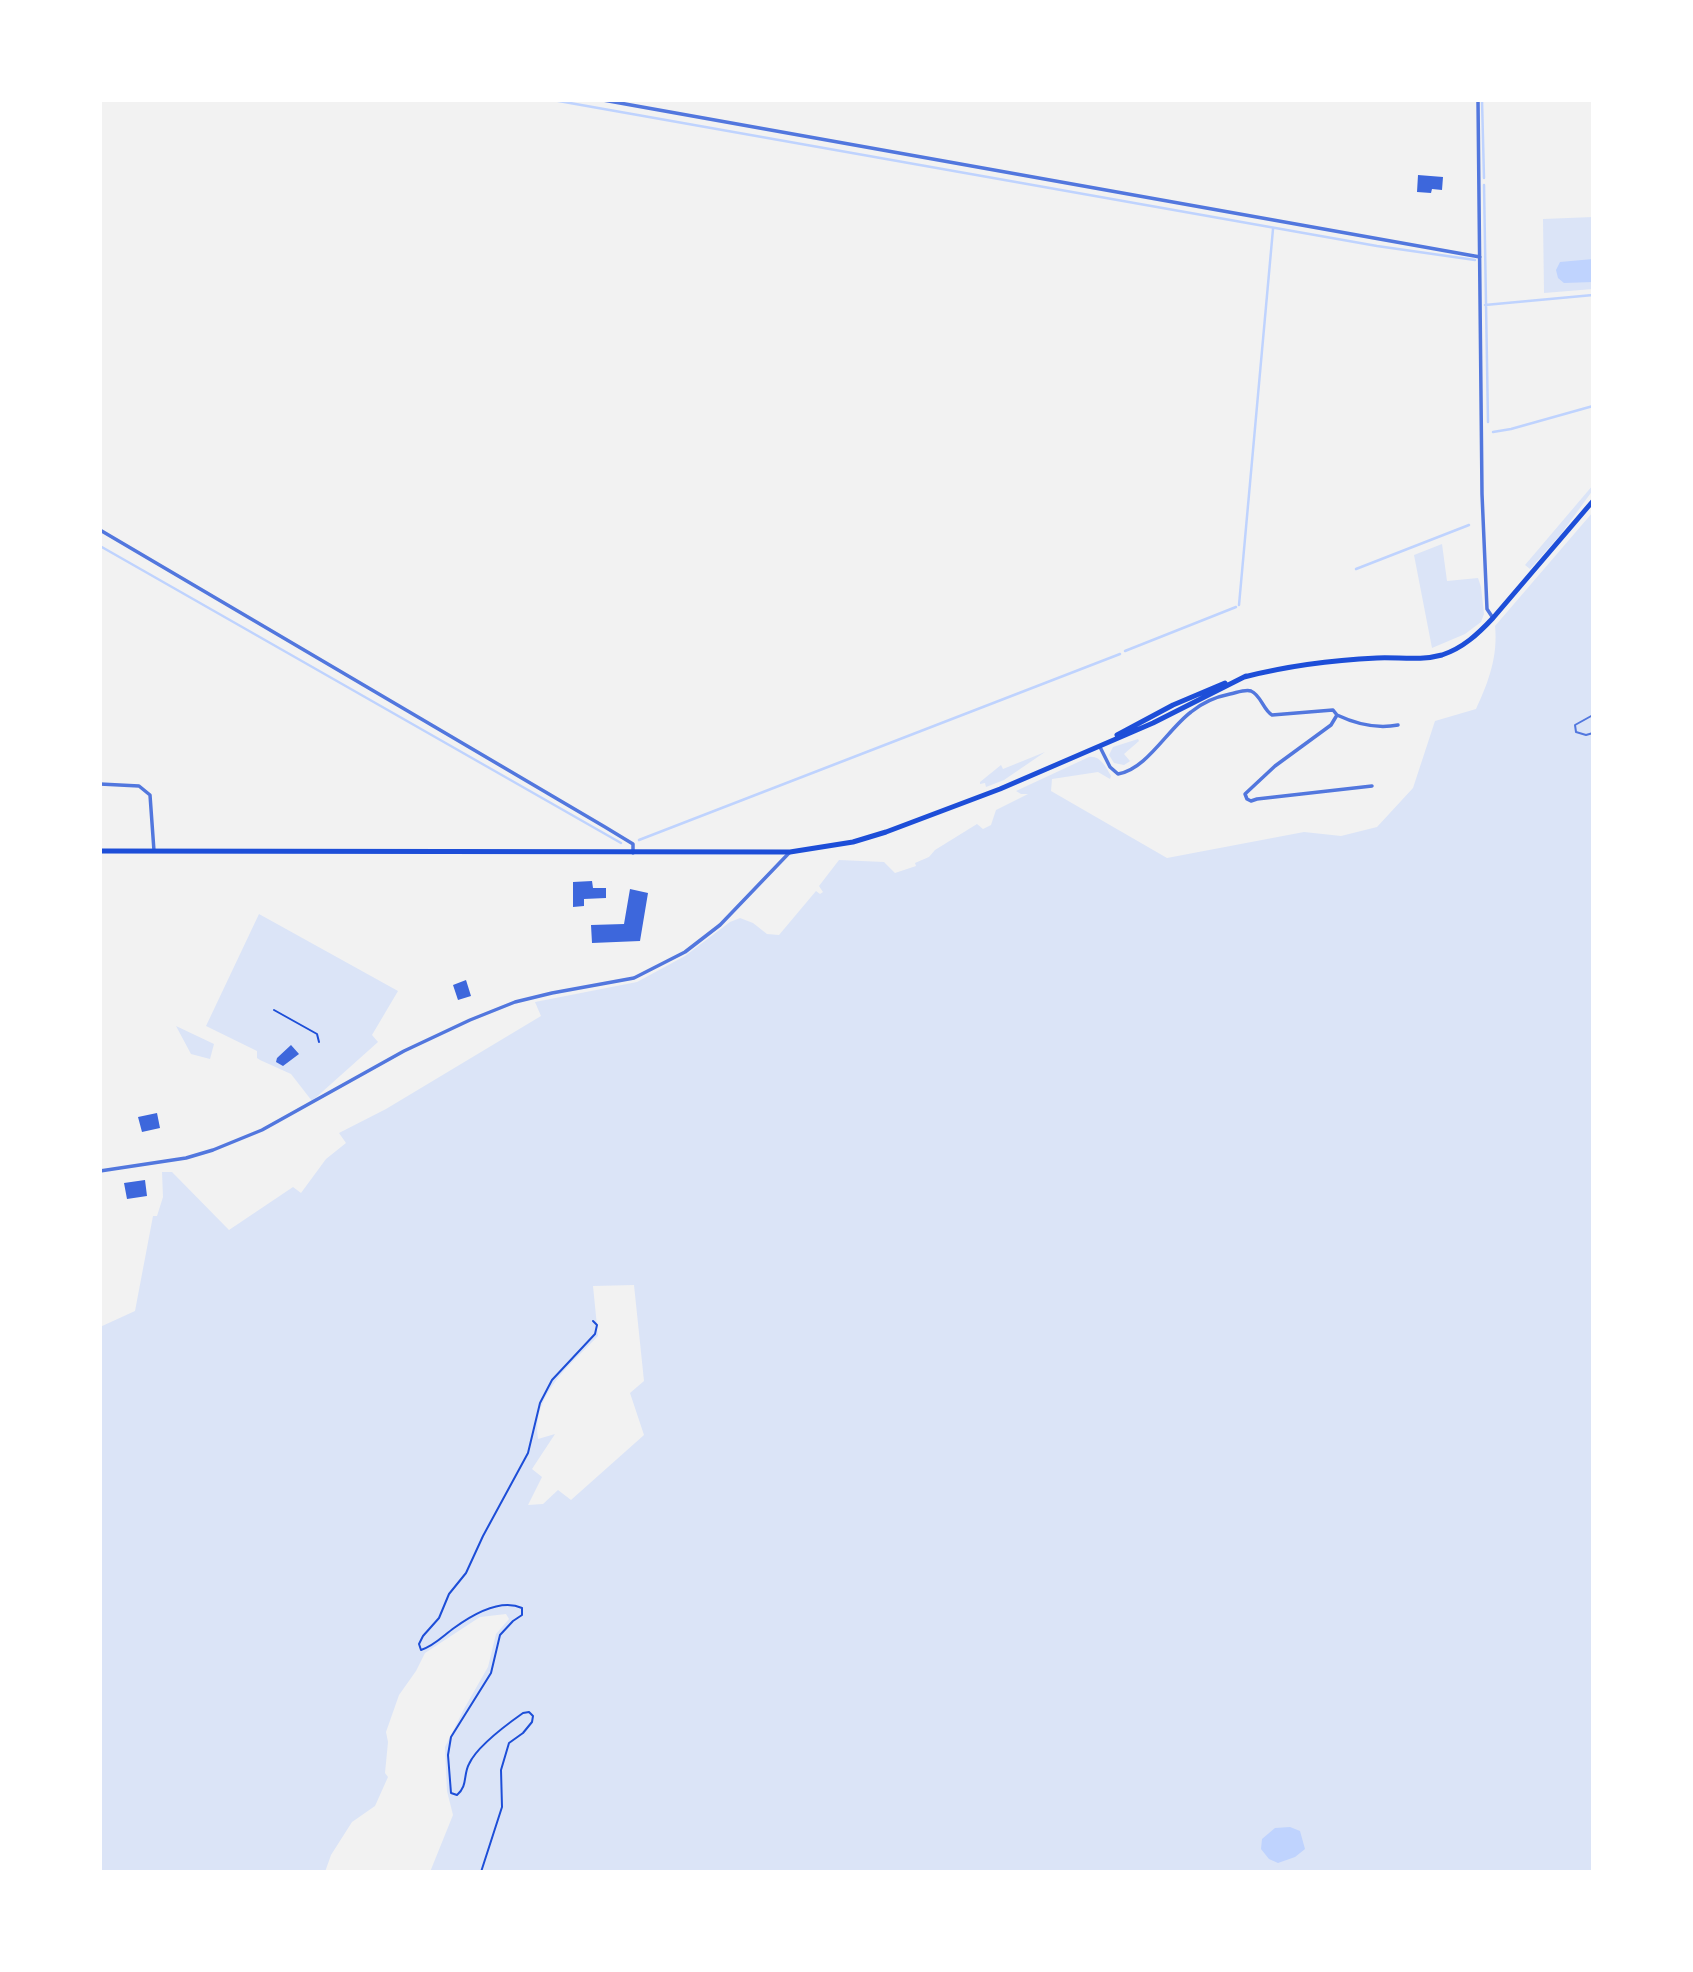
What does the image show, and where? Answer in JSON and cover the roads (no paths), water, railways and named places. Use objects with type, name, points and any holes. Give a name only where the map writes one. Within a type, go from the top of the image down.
[{"type":"main road","points":[[100,851],[790,852],[853,842],[1000,789],[1153,723],[1246,676],[1378,658],[1422,659],[1442,655],[1462,646],[1493,618],[1593,501]]},
{"type":"street","points":[[603,100],[1480,257]]},
{"type":"street","points":[[1478,100],[1482,504],[1487,609],[1493,618]]},
{"type":"street","points":[[100,530],[605,827],[633,844],[633,853]]},
{"type":"street","points":[[1099,745],[1110,767],[1118,774],[1126,773],[1137,767],[1179,722],[1199,706],[1212,699],[1244,691],[1256,695],[1266,712],[1272,715],[1333,710],[1337,715],[1349,720],[1378,727],[1398,725]]},
{"type":"street","points":[[1337,715],[1331,725],[1275,766],[1245,794],[1247,799],[1251,802],[1257,799],[1372,786]]},
{"type":"street","points":[[100,784],[139,786],[150,794],[154,851]]},
{"type":"street","points":[[100,1171],[213,1150],[262,1130],[404,1051],[470,1020],[515,1002],[634,978],[685,952],[720,925],[790,852]]},
{"type":"lane","points":[[1593,715],[1574,725],[1576,732],[1586,735],[1593,733]]},
{"type":"water","points":[[1593,259],[1593,282],[1564,283],[1558,278],[1556,270],[1560,262]]},
{"type":"water","points":[[1290,1827],[1300,1831],[1305,1849],[1295,1857],[1278,1863],[1269,1859],[1261,1849],[1262,1839],[1275,1828]]},
{"type":"waterway","points":[[553,100],[1377,246],[1475,260]]},
{"type":"waterway","points":[[1482,100],[1484,178]]},
{"type":"waterway","points":[[1484,185],[1488,422]]},
{"type":"waterway","points":[[1239,605],[1273,229]]},
{"type":"waterway","points":[[1485,305],[1593,295]]},
{"type":"waterway","points":[[1493,432],[1593,406]]},
{"type":"waterway","points":[[1356,569],[1469,525]]},
{"type":"waterway","points":[[100,546],[621,843]]},
{"type":"waterway","points":[[1125,651],[1236,607]]},
{"type":"waterway","points":[[639,840],[1120,654]]}]
